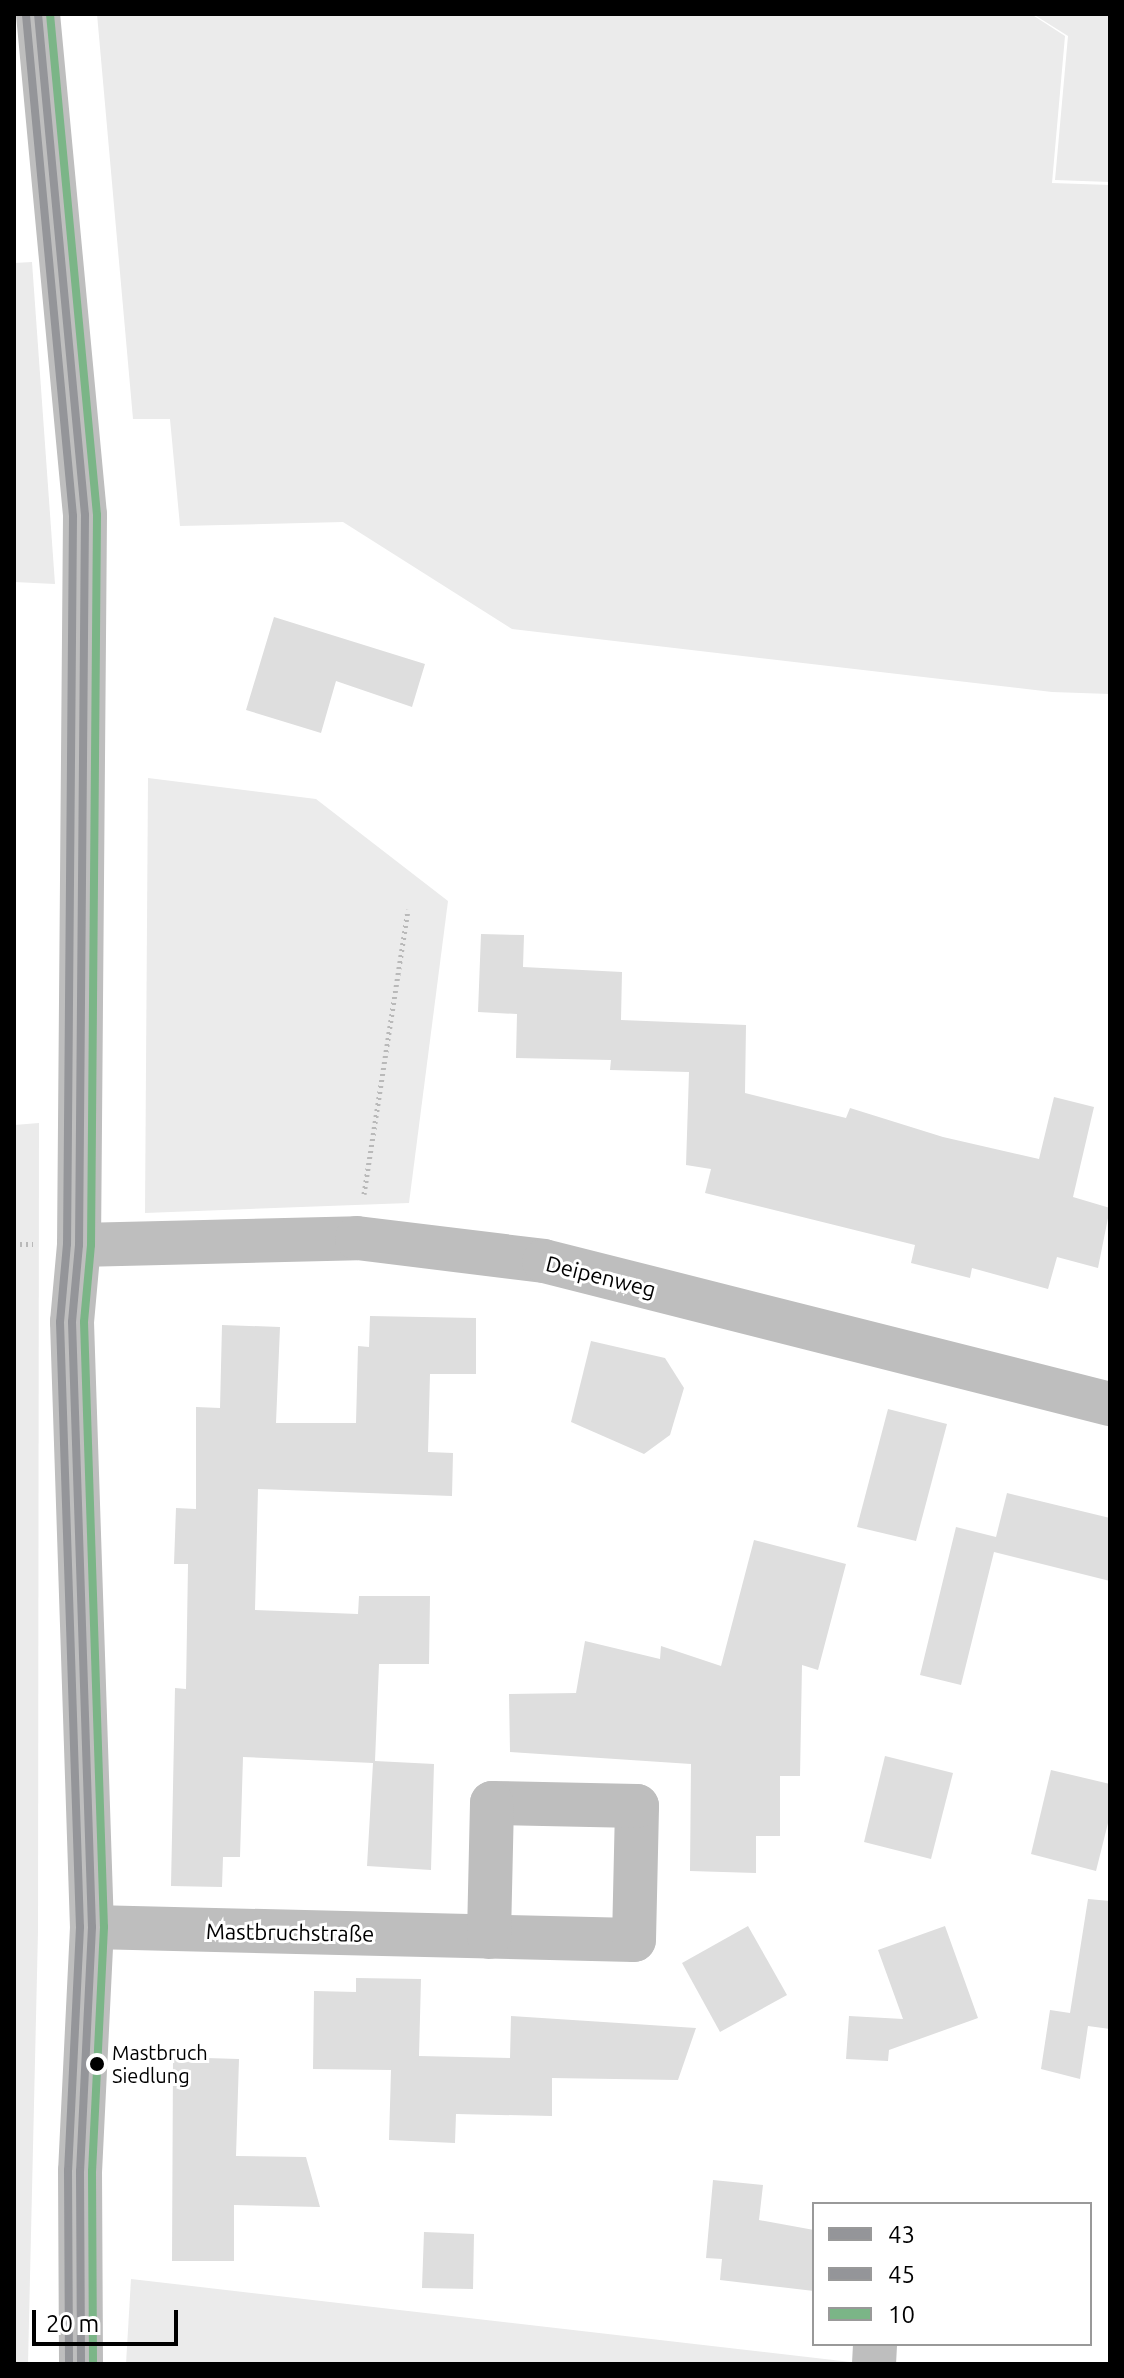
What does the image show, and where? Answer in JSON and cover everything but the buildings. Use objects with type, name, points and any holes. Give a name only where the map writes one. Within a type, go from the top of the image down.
[{"type":"street","points":[[38,14],[85,515],[79,1245],[72,1322],[92,1927],[80,2171],[81,2364]]},
{"type":"street","name":"Deipenweg","points":[[79,1245],[357,1238],[544,1261],[1110,1404]]},
{"type":"street","name":"Mastbruchstraße","points":[[92,1927],[489,1937],[634,1940],[637,1806],[492,1803],[489,1937]]},
{"type":"path","points":[[357,1238],[408,909]]},
{"type":"shaded area","points":[[97,14],[1031,14],[1065,36],[1052,183],[1110,185],[1110,694],[1052,692],[512,629],[343,522],[180,526],[170,419],[133,419]]},
{"type":"shaded area","points":[[1033,14],[1110,14],[1110,182],[1055,180],[1068,36]]},
{"type":"shaded area","points":[[32,262],[55,584],[14,582],[14,263]]},
{"type":"shaded area","points":[[148,778],[316,799],[448,901],[409,1203],[145,1213]]},
{"type":"shaded area","points":[[39,1123],[38,1931],[28,2364],[14,2364],[14,1125]]},
{"type":"shaded area","points":[[131,2279],[868,2364],[126,2364]]},
{"type":"transit line","name":"43","points":[[38,14],[85,515],[79,1245],[72,1322],[92,1927],[80,2171],[81,2364]]},
{"type":"transit line","name":"10","points":[[50,14],[97,515],[91,1245],[84,1322],[104,1927],[92,2171],[93,2364]]},
{"type":"transit line","name":"45","points":[[26,15],[73,516],[67,1244],[60,1322],[80,1927],[68,2170],[69,2364]]},
{"type":"place","name":"Mastbruch Siedlung","points":[[97,2064]]}]
